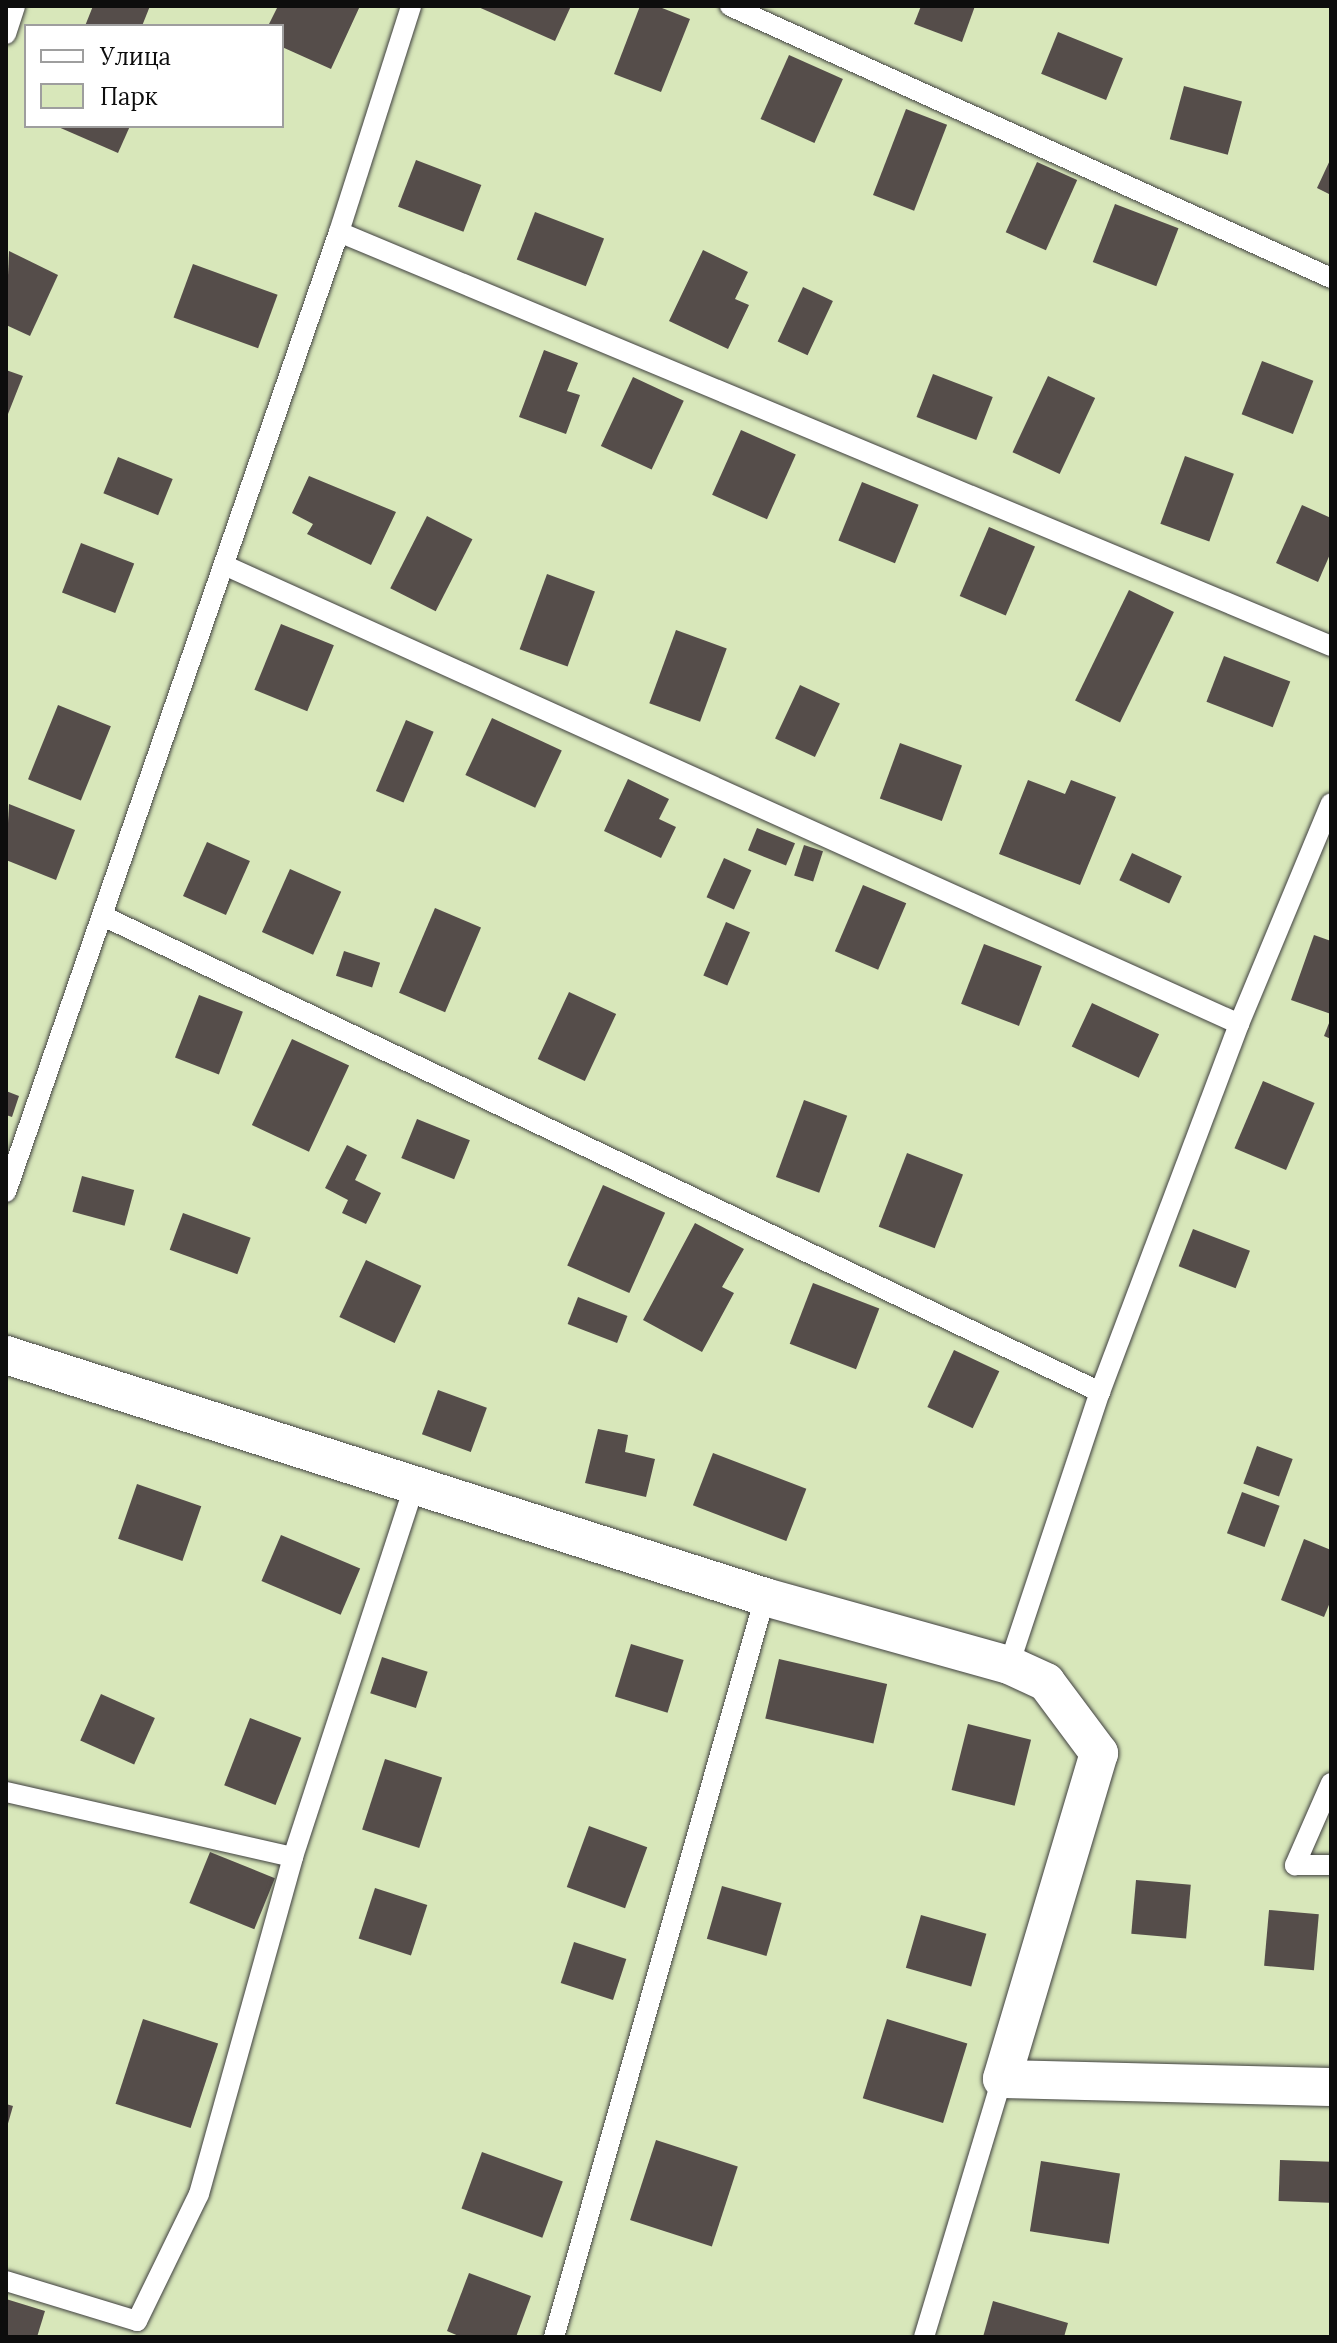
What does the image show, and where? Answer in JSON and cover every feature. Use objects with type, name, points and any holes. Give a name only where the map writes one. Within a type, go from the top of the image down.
[{"type":"street","points":[[6,1355],[765,1597],[1009,1665],[1046,1682],[1099,1753],[1002,2079],[1331,2087]]},
{"type":"lane","points":[[6,34],[15,6]]},
{"type":"lane","points":[[6,1192],[339,232],[411,6]]},
{"type":"lane","points":[[730,6],[1331,278]]},
{"type":"lane","points":[[339,232],[1331,646]]},
{"type":"lane","points":[[224,565],[1239,1024]]},
{"type":"lane","points":[[1009,1665],[1100,1392],[1239,1024],[1331,803]]},
{"type":"lane","points":[[103,916],[1100,1392]]},
{"type":"lane","points":[[6,2281],[137,2321],[199,2194],[293,1857],[414,1487]]},
{"type":"lane","points":[[554,2337],[765,1597]]},
{"type":"lane","points":[[1331,1783],[1295,1865],[1331,1865]]},
{"type":"lane","points":[[6,1792],[293,1857]]},
{"type":"lane","points":[[924,2337],[1002,2079]]},
{"type":"green space","points":[[6,6],[1331,6],[1331,2337],[6,2337]]},
{"type":"building","points":[[93,6],[150,6],[143,24],[86,24]]},
{"type":"building","points":[[278,6],[360,6],[331,69],[284,48],[284,24],[269,24]]},
{"type":"building","points":[[476,6],[571,6],[555,41]]},
{"type":"building","points":[[640,6],[657,6],[690,19],[661,92],[614,74]]},
{"type":"building","points":[[921,6],[975,6],[962,42],[914,24]]},
{"type":"building","points":[[1058,32],[1123,58],[1106,100],[1041,74]]},
{"type":"building","points":[[789,55],[843,79],[814,143],[761,119]]},
{"type":"building","points":[[1184,86],[1242,102],[1228,155],[1170,139]]},
{"type":"building","points":[[906,109],[947,125],[914,211],[873,195]]},
{"type":"building","points":[[61,128],[129,128],[118,153]]},
{"type":"building","points":[[1331,158],[1331,195],[1317,188]]},
{"type":"building","points":[[416,160],[481,185],[463,232],[398,207]]},
{"type":"building","points":[[1037,162],[1077,180],[1046,250],[1006,232]]},
{"type":"building","points":[[1115,204],[1178,228],[1156,286],[1093,262]]},
{"type":"building","points":[[535,212],[604,239],[586,286],[517,260]]},
{"type":"building","points":[[703,250],[748,272],[735,299],[749,305],[728,349],[669,321]]},
{"type":"building","points":[[9,251],[58,275],[30,336],[6,325]]},
{"type":"building","points":[[193,264],[278,295],[258,348],[174,318]]},
{"type":"building","points":[[803,287],[833,301],[808,355],[778,341]]},
{"type":"building","points":[[544,350],[578,363],[567,391],[580,395],[566,434],[519,417]]},
{"type":"building","points":[[1262,361],[1313,381],[1293,434],[1242,414]]},
{"type":"building","points":[[6,370],[23,376],[6,419]]},
{"type":"building","points":[[933,374],[993,397],[976,440],[917,417]]},
{"type":"building","points":[[1048,376],[1095,398],[1060,474],[1013,452]]},
{"type":"building","points":[[633,377],[684,401],[652,470],[601,446]]},
{"type":"building","points":[[741,430],[796,454],[767,519],[712,495]]},
{"type":"building","points":[[1185,456],[1234,474],[1209,541],[1160,524]]},
{"type":"building","points":[[118,457],[173,479],[158,515],[103,493]]},
{"type":"building","points":[[309,476],[396,512],[371,565],[307,534],[313,524],[292,513]]},
{"type":"building","points":[[862,482],[919,505],[895,563],[838,540]]},
{"type":"building","points":[[1302,505],[1331,518],[1331,552],[1318,582],[1276,563]]},
{"type":"building","points":[[427,516],[472,539],[436,611],[390,588]]},
{"type":"building","points":[[989,527],[1035,547],[1006,616],[960,596]]},
{"type":"building","points":[[81,543],[134,563],[115,613],[62,592]]},
{"type":"building","points":[[547,574],[595,591],[568,667],[520,649]]},
{"type":"building","points":[[1129,590],[1174,612],[1120,722],[1075,701]]},
{"type":"building","points":[[281,624],[334,645],[307,711],[254,690]]},
{"type":"building","points":[[676,630],[727,648],[700,722],[649,703]]},
{"type":"building","points":[[1224,656],[1290,681],[1273,727],[1206,702]]},
{"type":"building","points":[[800,685],[840,704],[815,757],[775,738]]},
{"type":"building","points":[[58,705],[111,726],[81,801],[28,779]]},
{"type":"building","points":[[492,718],[562,751],[535,808],[465,775]]},
{"type":"building","points":[[406,720],[434,732],[404,803],[376,791]]},
{"type":"building","points":[[900,743],[962,766],[942,821],[880,798]]},
{"type":"building","points":[[628,779],[669,799],[659,819],[676,827],[661,858],[604,831]]},
{"type":"building","points":[[1028,780],[1065,794],[1071,780],[1116,797],[1080,885],[999,854]]},
{"type":"building","points":[[9,804],[75,830],[56,880],[6,860]]},
{"type":"building","points":[[757,828],[795,843],[786,866],[748,850]]},
{"type":"building","points":[[207,842],[250,861],[226,915],[183,896]]},
{"type":"building","points":[[804,845],[823,851],[813,882],[794,875]]},
{"type":"building","points":[[1132,853],[1182,876],[1169,903],[1119,880]]},
{"type":"building","points":[[724,858],[751,870],[734,909],[707,897]]},
{"type":"building","points":[[290,869],[341,892],[313,955],[262,932]]},
{"type":"building","points":[[863,885],[906,903],[878,970],[835,951]]},
{"type":"building","points":[[435,908],[481,928],[445,1012],[399,993]]},
{"type":"building","points":[[726,922],[750,932],[727,986],[703,975]]},
{"type":"building","points":[[1314,935],[1331,941],[1331,1014],[1291,1000]]},
{"type":"building","points":[[984,944],[1042,966],[1019,1026],[961,1004]]},
{"type":"building","points":[[344,951],[380,963],[372,987],[336,976]]},
{"type":"building","points":[[569,992],[616,1014],[585,1081],[538,1059]]},
{"type":"building","points":[[199,995],[243,1012],[219,1074],[175,1058]]},
{"type":"building","points":[[1092,1003],[1159,1034],[1139,1078],[1072,1047]]},
{"type":"building","points":[[1331,1018],[1331,1039],[1324,1036]]},
{"type":"building","points":[[292,1039],[349,1066],[309,1152],[252,1125]]},
{"type":"building","points":[[1263,1081],[1315,1103],[1286,1170],[1234,1148]]},
{"type":"building","points":[[6,1091],[19,1096],[12,1117],[6,1115]]},
{"type":"building","points":[[804,1100],[847,1116],[819,1193],[776,1177]]},
{"type":"building","points":[[417,1119],[470,1140],[454,1179],[401,1158]]},
{"type":"building","points":[[347,1145],[367,1155],[355,1180],[381,1193],[366,1224],[342,1213],[348,1200],[325,1188]]},
{"type":"building","points":[[907,1153],[963,1175],[935,1248],[879,1227]]},
{"type":"building","points":[[82,1176],[134,1190],[125,1226],[72,1212]]},
{"type":"building","points":[[603,1185],[665,1213],[629,1293],[567,1265]]},
{"type":"building","points":[[183,1213],[251,1238],[237,1274],[170,1250]]},
{"type":"building","points":[[695,1223],[744,1249],[722,1287],[734,1293],[702,1352],[643,1320]]},
{"type":"building","points":[[1193,1229],[1250,1251],[1236,1288],[1179,1266]]},
{"type":"building","points":[[366,1260],[421,1286],[395,1343],[339,1317]]},
{"type":"building","points":[[813,1283],[879,1308],[856,1369],[790,1344]]},
{"type":"building","points":[[578,1297],[627,1316],[617,1343],[568,1324]]},
{"type":"building","points":[[954,1350],[999,1371],[973,1428],[927,1407]]},
{"type":"building","points":[[438,1390],[487,1408],[471,1452],[422,1434]]},
{"type":"building","points":[[598,1429],[628,1435],[625,1452],[655,1459],[646,1497],[585,1483]]},
{"type":"building","points":[[1257,1446],[1293,1459],[1279,1497],[1243,1484]]},
{"type":"building","points":[[713,1453],[806,1489],[786,1541],[693,1505]]},
{"type":"building","points":[[137,1484],[201,1506],[182,1561],[118,1539]]},
{"type":"building","points":[[1242,1492],[1280,1506],[1265,1547],[1227,1533]]},
{"type":"building","points":[[281,1535],[360,1569],[341,1615],[261,1581]]},
{"type":"building","points":[[1304,1539],[1331,1550],[1331,1600],[1324,1617],[1281,1600]]},
{"type":"building","points":[[631,1644],[684,1660],[668,1713],[615,1697]]},
{"type":"building","points":[[382,1657],[428,1672],[416,1708],[370,1693]]},
{"type":"building","points":[[779,1659],[887,1684],[873,1743],[765,1718]]},
{"type":"building","points":[[101,1694],[155,1718],[134,1765],[80,1741]]},
{"type":"building","points":[[250,1718],[301,1738],[276,1805],[224,1785]]},
{"type":"building","points":[[968,1724],[1031,1740],[1015,1806],[952,1790]]},
{"type":"building","points":[[385,1759],[442,1778],[419,1848],[362,1829]]},
{"type":"building","points":[[589,1826],[647,1847],[625,1908],[567,1887]]},
{"type":"building","points":[[210,1852],[275,1878],[254,1929],[189,1903]]},
{"type":"building","points":[[1136,1880],[1191,1885],[1186,1939],[1131,1934]]},
{"type":"building","points":[[722,1886],[782,1903],[766,1956],[707,1939]]},
{"type":"building","points":[[375,1888],[427,1905],[411,1955],[359,1938]]},
{"type":"building","points":[[1269,1910],[1319,1914],[1314,1970],[1264,1966]]},
{"type":"building","points":[[921,1915],[986,1934],[971,1987],[906,1968]]},
{"type":"building","points":[[574,1942],[626,1959],[613,2000],[561,1983]]},
{"type":"building","points":[[143,2019],[218,2043],[191,2128],[115,2104]]},
{"type":"building","points":[[887,2019],[967,2044],[943,2123],[863,2098]]},
{"type":"building","points":[[6,2104],[13,2106],[7,2127],[6,2127]]},
{"type":"building","points":[[656,2140],[738,2167],[712,2246],[630,2220]]},
{"type":"building","points":[[482,2152],[563,2181],[542,2238],[461,2208]]},
{"type":"building","points":[[1280,2160],[1331,2162],[1330,2203],[1279,2201]]},
{"type":"building","points":[[1041,2161],[1120,2174],[1109,2244],[1030,2231]]},
{"type":"building","points":[[469,2273],[531,2296],[516,2337],[461,2337],[447,2331]]},
{"type":"building","points":[[6,2299],[45,2311],[37,2337],[6,2337]]},
{"type":"building","points":[[993,2301],[1068,2323],[1064,2337],[983,2337]]}]
